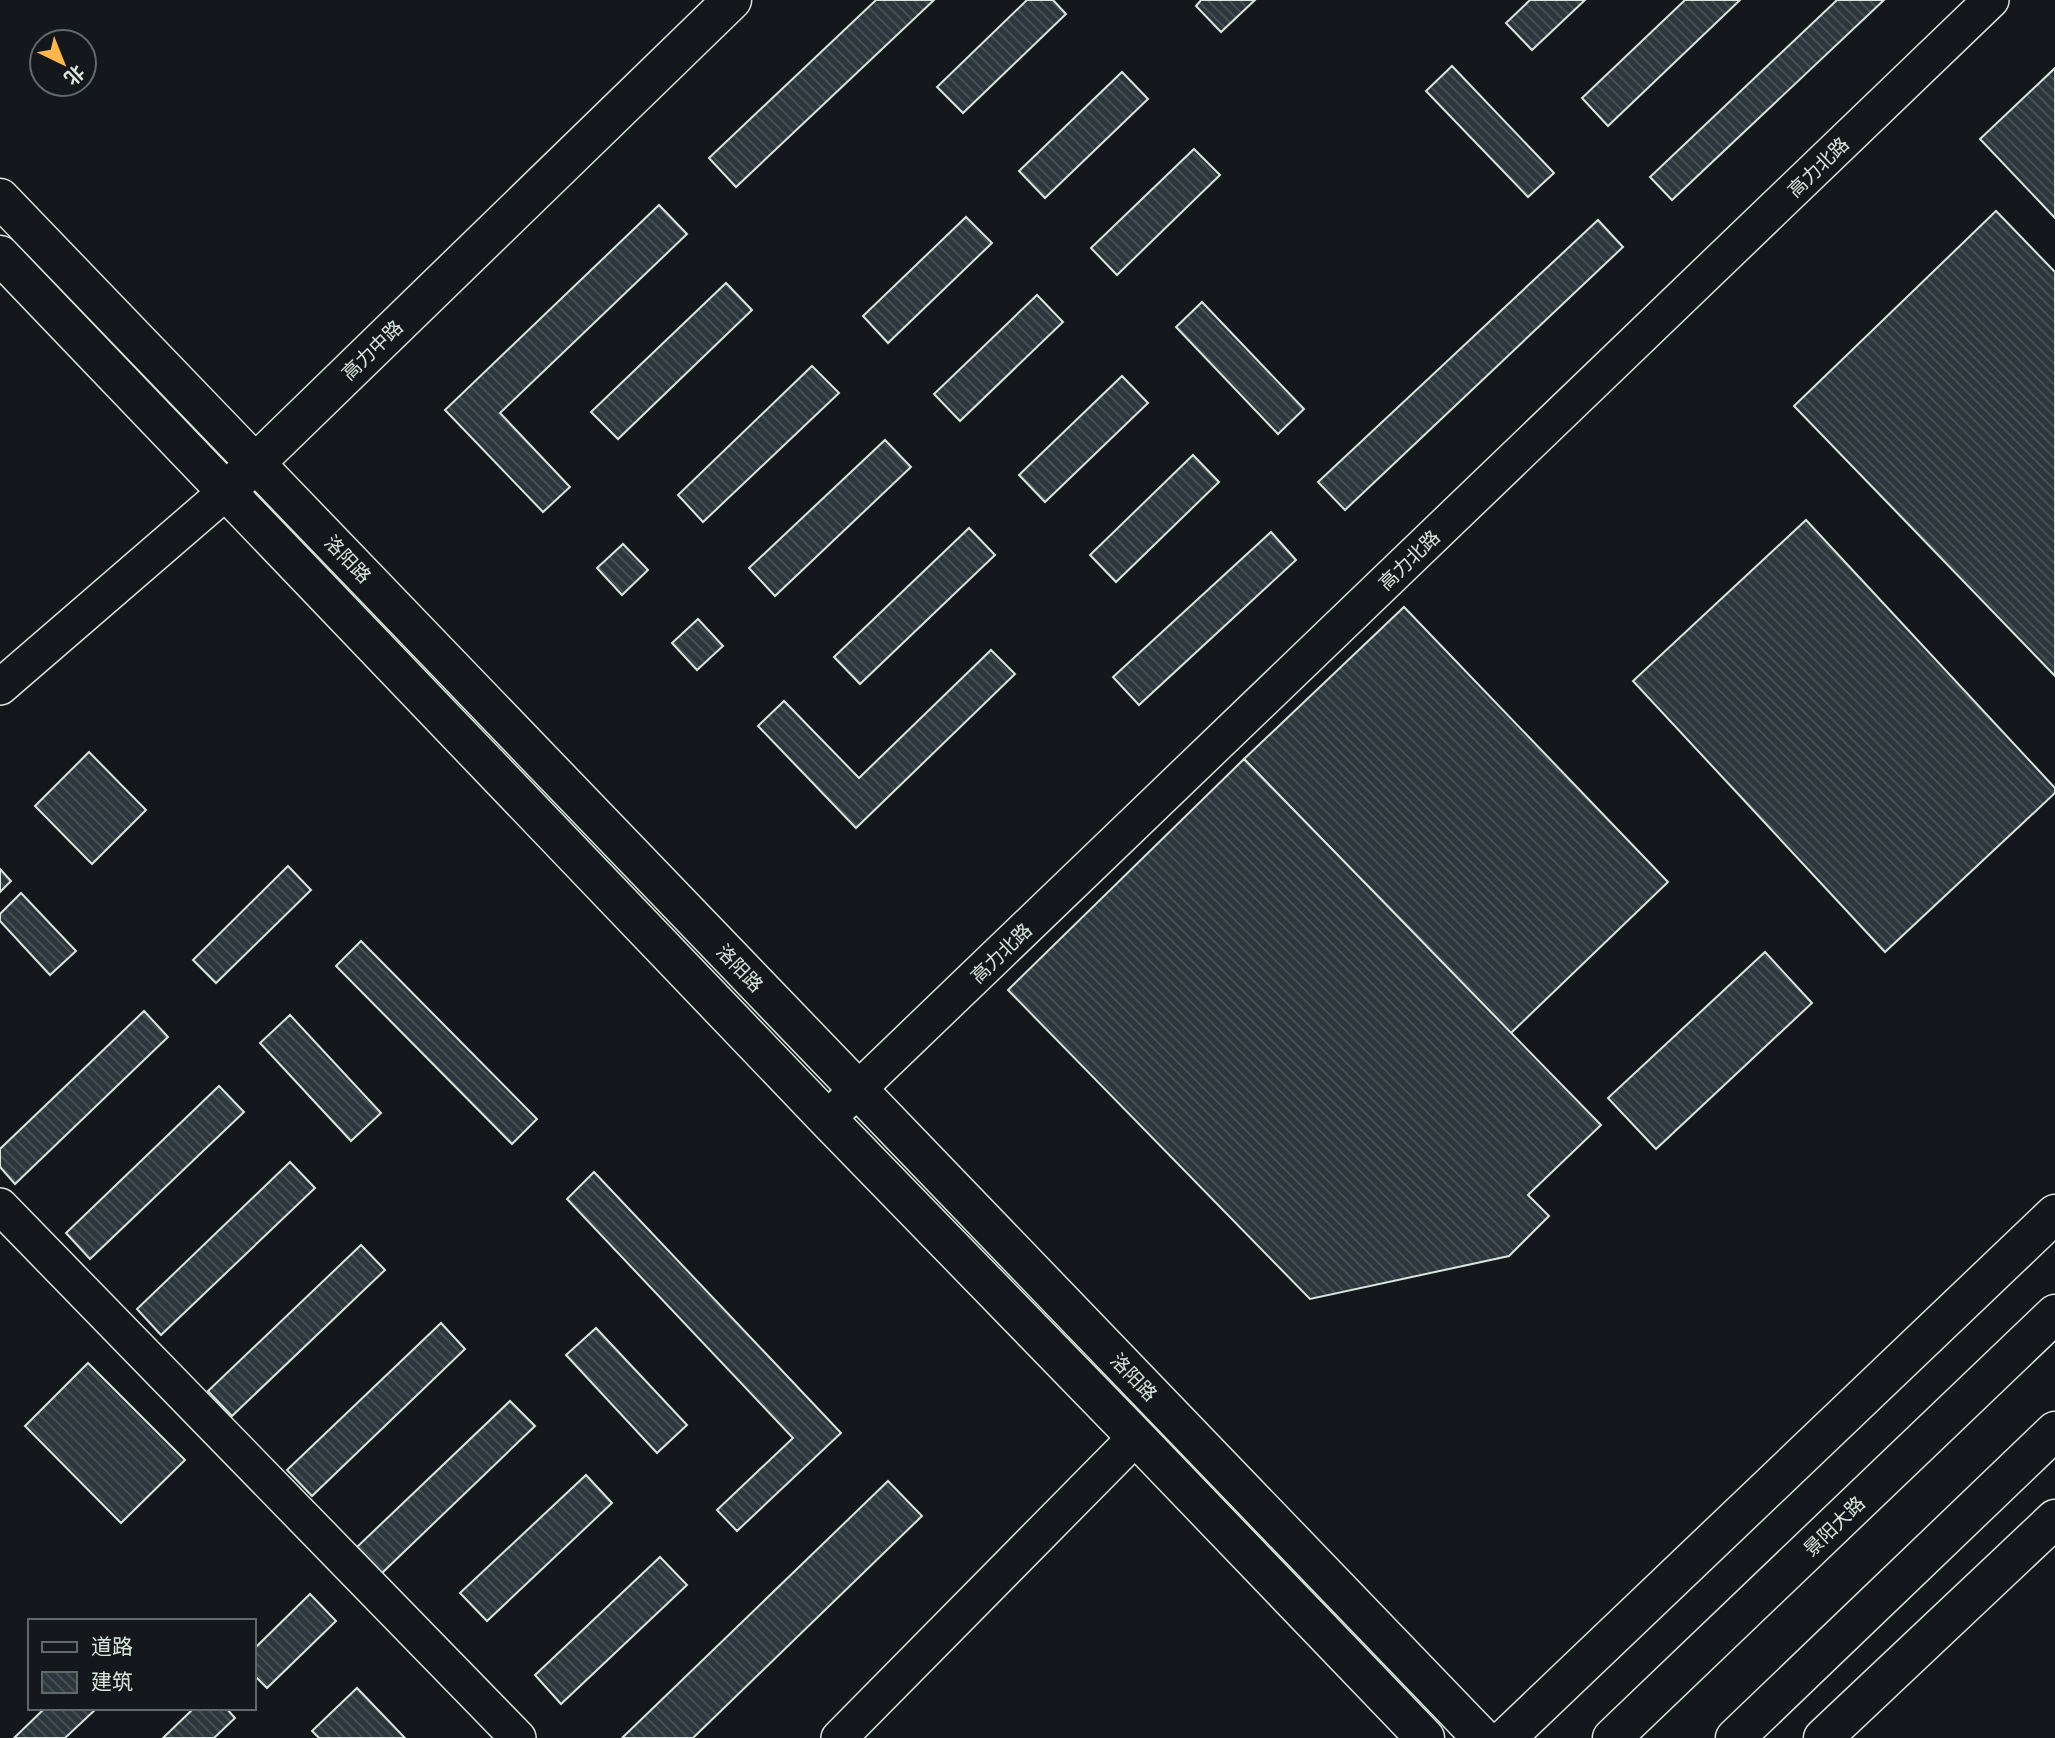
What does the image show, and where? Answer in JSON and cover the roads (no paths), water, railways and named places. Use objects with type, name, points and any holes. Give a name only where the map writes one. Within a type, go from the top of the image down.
[{"type":"street","name":"高力中路","points":[[0,687],[227,491],[732,0]]},
{"type":"street","name":"高力北路","points":[[827,1119],[1991,0]]},
{"type":"street","name":"洛阳路","points":[[0,198],[1482,1738]]},
{"type":"street","name":"洛阳路","points":[[0,255],[827,1119],[1425,1738]]},
{"type":"street","points":[[0,1206],[518,1738]]},
{"type":"street","points":[[1506,1738],[2055,1214]]},
{"type":"street","name":"景阳大路","points":[[1612,1738],[2055,1314]]},
{"type":"street","points":[[1735,1738],[2055,1431]]},
{"type":"street","points":[[839,1738],[1136,1437]]},
{"type":"street","points":[[1823,1738],[2055,1519]]}]
